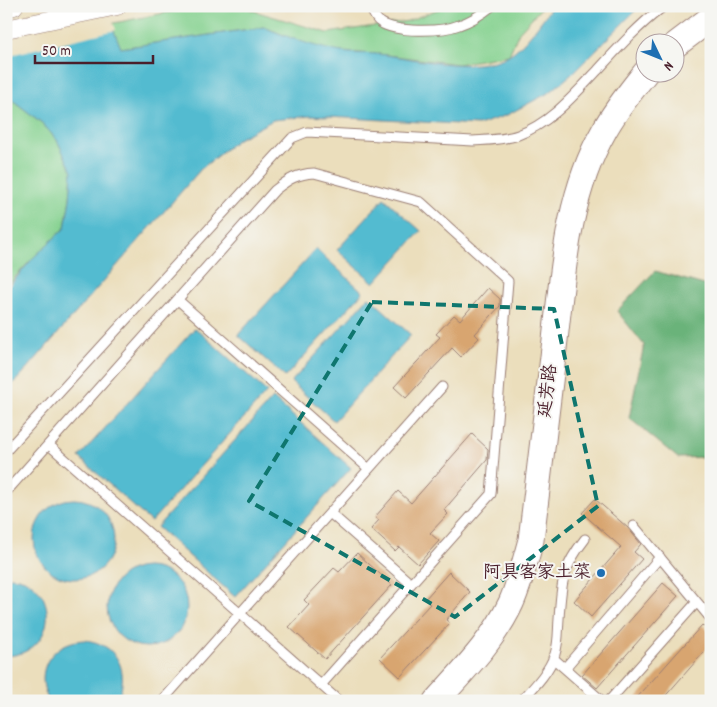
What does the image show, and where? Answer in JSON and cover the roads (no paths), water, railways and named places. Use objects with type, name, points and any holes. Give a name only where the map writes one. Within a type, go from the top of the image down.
[{"type":"main road","points":[[684,38],[711,18]]},
{"type":"main road","name":"延芳路","points":[[436,701],[464,670],[491,635],[510,604],[522,572],[531,540],[566,242],[588,164],[603,132],[622,101],[638,82]]},
{"type":"street","points":[[6,8],[14,6]]},
{"type":"street","points":[[6,29],[116,6]]},
{"type":"lane","points":[[370,6],[378,22],[389,27],[436,29],[459,26],[479,16],[492,6]]},
{"type":"lane","points":[[6,451],[292,138],[307,132],[473,141],[517,136],[535,128],[555,114],[629,36],[664,6]]},
{"type":"lane","points":[[6,492],[276,190],[288,179],[302,174],[314,173],[421,202],[508,281],[491,494],[321,685]]},
{"type":"lane","points":[[178,300],[369,469]]},
{"type":"lane","points":[[162,701],[442,387]]},
{"type":"lane","points":[[49,445],[340,701]]},
{"type":"lane","points":[[330,513],[411,584]]},
{"type":"lane","points":[[634,526],[711,619]]},
{"type":"lane","points":[[521,701],[550,666],[558,642],[561,588],[573,555],[585,539]]},
{"type":"lane","points":[[565,668],[660,557]]},
{"type":"lane","points":[[609,701],[696,603]]},
{"type":"lane","points":[[553,658],[602,701]]},
{"type":"water","points":[[6,6],[105,9],[121,48],[264,27],[318,47],[336,51],[378,54],[463,65],[496,61],[509,55],[527,39],[552,6],[640,6],[572,74],[550,92],[507,115],[478,125],[310,116],[273,120],[238,139],[201,169],[6,391],[6,290],[33,258],[65,228],[72,171],[57,140],[42,123],[6,95]]},
{"type":"water","points":[[384,198],[421,231],[374,283],[337,250]]},
{"type":"water","points":[[316,249],[363,292],[285,377],[238,335]]},
{"type":"water","points":[[369,297],[411,335],[334,421],[291,382]]},
{"type":"water","points":[[195,328],[267,392],[151,522],[79,457]]},
{"type":"water","points":[[273,398],[351,468],[235,597],[157,527]]},
{"type":"water","points":[[74,499],[89,502],[102,511],[111,524],[114,539],[111,554],[102,567],[89,576],[74,579],[59,576],[46,567],[37,554],[34,539],[37,524],[46,511],[59,502]]},
{"type":"water","points":[[147,567],[162,570],[175,579],[184,592],[187,607],[184,622],[175,635],[162,644],[147,647],[132,644],[119,635],[110,622],[107,607],[110,592],[119,579],[132,570]]},
{"type":"water","points":[[6,577],[24,580],[37,588],[44,601],[47,615],[45,630],[37,643],[24,652],[6,656]]},
{"type":"water","points":[[84,640],[95,642],[105,647],[118,660],[122,679],[117,701],[49,701],[43,679],[44,669],[48,660],[62,646]]},
{"type":"place","name":"阿具客家土菜","points":[[601,573]]}]
